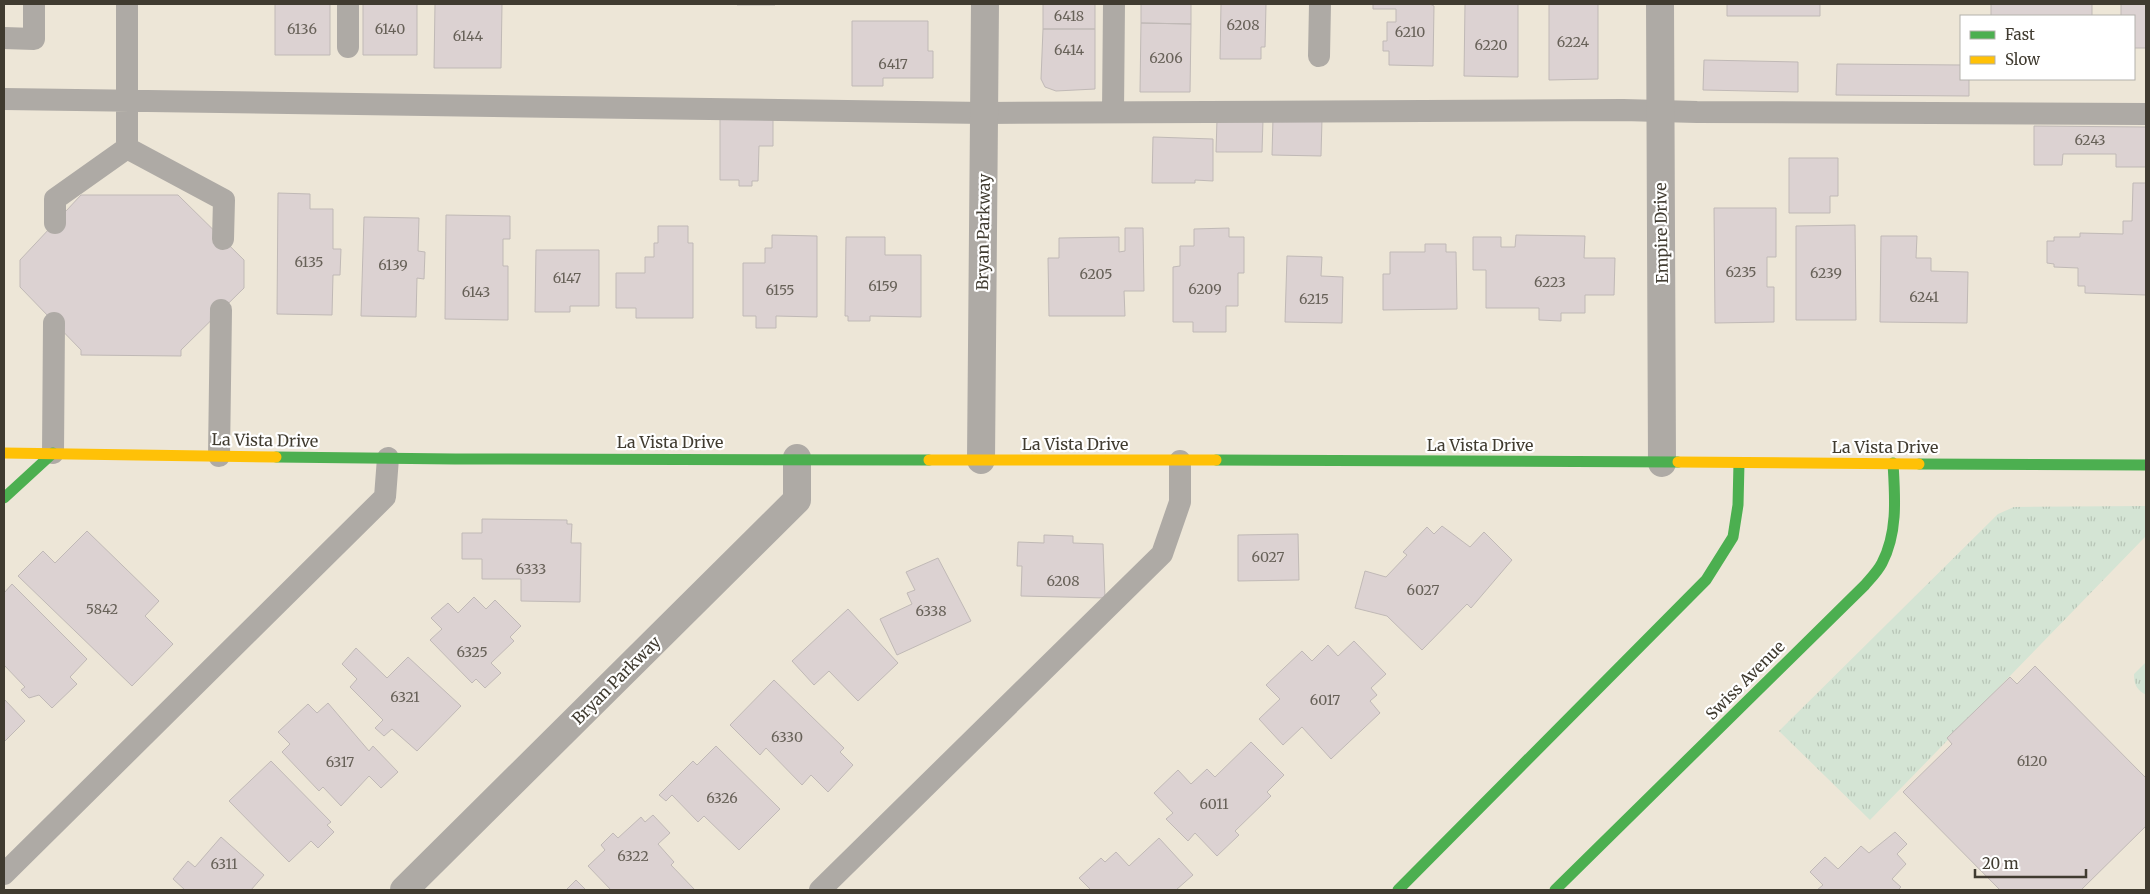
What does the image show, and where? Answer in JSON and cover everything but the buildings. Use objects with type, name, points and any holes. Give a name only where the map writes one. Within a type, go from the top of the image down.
[{"type":"street","name":"Bryan Parkway","points":[[981,460],[986,4]]},
{"type":"street","name":"Empire Drive","points":[[1660,4],[1662,463]]},
{"type":"street","name":"La Vista Drive","points":[[4,453],[388,458],[797,458],[2146,465]]},
{"type":"street","points":[[4,498],[53,453]]},
{"type":"street","name":"Bryan Parkway","points":[[404,890],[797,500],[797,458]]},
{"type":"street","points":[[1398,890],[1706,580],[1733,537],[1738,505],[1739,463]]},
{"type":"street","name":"Swiss Avenue","points":[[1554,890],[1865,585],[1882,564],[1893,537],[1895,508],[1893,463]]},
{"type":"lane","points":[[4,38],[34,39],[34,4]]},
{"type":"lane","points":[[127,4],[127,148]]},
{"type":"lane","points":[[348,4],[348,47]]},
{"type":"lane","points":[[1113,112],[1114,4]]},
{"type":"lane","points":[[1319,56],[1320,4]]},
{"type":"lane","points":[[4,99],[984,113],[1659,111],[2146,114]]},
{"type":"lane","points":[[55,223],[55,199],[127,148]]},
{"type":"lane","points":[[127,148],[224,200],[223,239]]},
{"type":"lane","points":[[218,456],[221,310]]},
{"type":"lane","points":[[53,453],[54,323]]},
{"type":"lane","points":[[4,874],[385,497],[388,458]]},
{"type":"lane","points":[[820,890],[1162,554],[1180,502],[1180,461]]},
{"type":"green space","points":[[2146,506],[2146,536],[1870,820],[1779,731],[1998,514],[2014,507]]},
{"type":"green space","points":[[2146,662],[2146,695],[2137,687],[2134,674]]},
{"type":"traffic: fast","points":[[4,498],[53,453]]},
{"type":"traffic: fast","points":[[276,457],[929,460]]},
{"type":"traffic: fast","points":[[1216,460],[1678,462]]},
{"type":"traffic: fast","points":[[1398,890],[1706,580],[1733,537],[1738,505],[1739,463]]},
{"type":"traffic: fast","points":[[1555,890],[1876,572],[1887,551],[1893,527],[1895,501],[1893,463]]},
{"type":"traffic: fast","points":[[1919,464],[2146,465]]},
{"type":"traffic: slow","points":[[4,453],[276,457]]},
{"type":"traffic: slow","points":[[929,460],[1216,460]]},
{"type":"traffic: slow","points":[[1678,462],[1919,464]]}]
